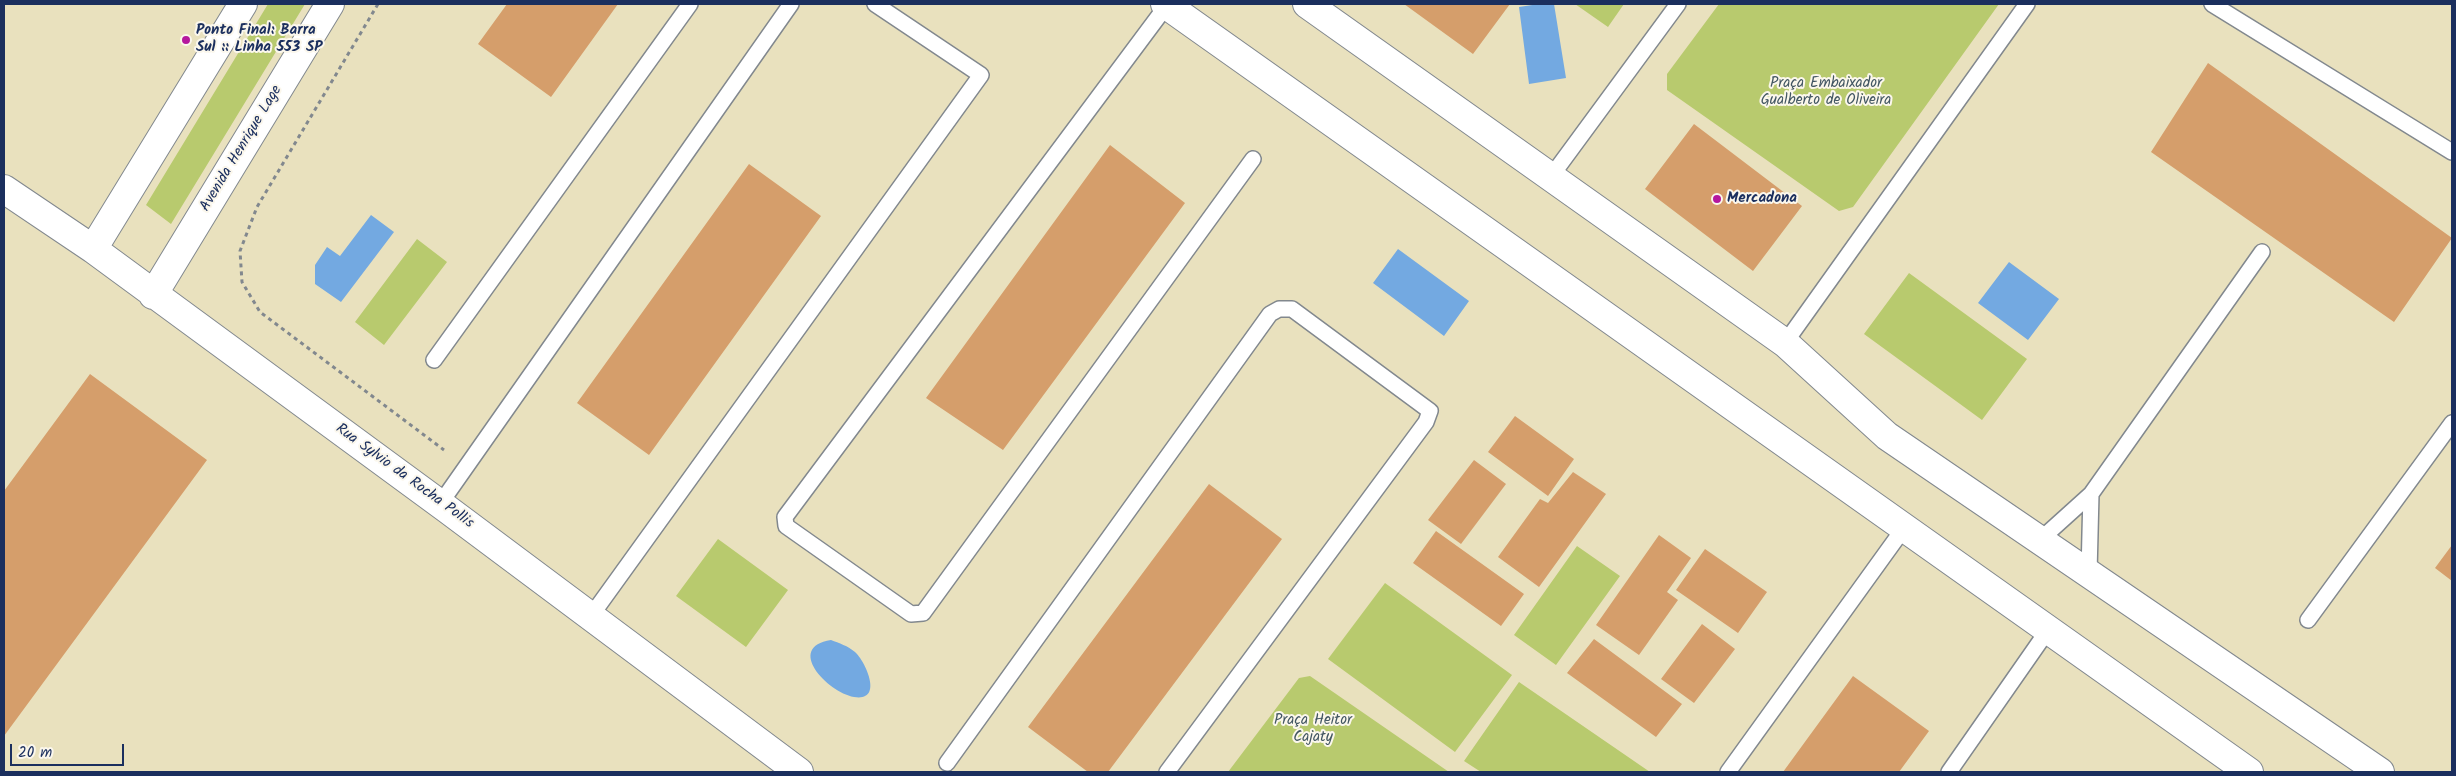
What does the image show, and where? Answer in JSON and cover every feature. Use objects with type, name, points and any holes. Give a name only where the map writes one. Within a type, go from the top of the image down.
[{"type":"street","points":[[93,249],[243,4]]},
{"type":"street","name":"Avenida Henrique Lage","points":[[153,295],[330,4]]},
{"type":"street","points":[[1166,4],[2248,772]]},
{"type":"street","points":[[1314,6],[1550,178],[1785,343],[1887,436],[2380,772]]},
{"type":"street","name":"Rua Sylvio da Rocha Pollis","points":[[4,189],[93,249],[153,295],[440,504],[799,772]]},
{"type":"lane","points":[[434,360],[690,4]]},
{"type":"lane","points":[[440,504],[791,4]]},
{"type":"lane","points":[[590,616],[981,75],[875,4]]},
{"type":"lane","points":[[1166,4],[785,517],[786,526],[911,614],[924,613],[1253,159]]},
{"type":"lane","points":[[1550,178],[1678,4]]},
{"type":"lane","points":[[1785,343],[2027,4]]},
{"type":"lane","points":[[2212,4],[2452,152]]},
{"type":"lane","points":[[2040,540],[2091,494],[2262,252]]},
{"type":"lane","points":[[947,763],[1270,314],[1279,309],[1292,309],[1430,411],[1426,422],[1167,772]]},
{"type":"lane","points":[[2308,620],[2452,423]]},
{"type":"lane","points":[[2089,573],[2091,494]]},
{"type":"lane","points":[[1728,772],[1904,528]]},
{"type":"lane","points":[[1949,772],[2048,630]]},
{"type":"path","points":[[378,4],[257,207],[240,251],[242,282],[260,312],[466,466]]},
{"type":"green space","points":[[268,4],[305,4],[171,224],[146,205]]},
{"type":"green space","points":[[1575,4],[1624,4],[1608,27]]},
{"type":"green space","name":"Praça Embaixador Gualberto de Oliveira","points":[[1719,4],[1999,4],[1853,207],[1839,211],[1667,90],[1667,74]]},
{"type":"green space","points":[[417,239],[447,262],[384,345],[355,322]]},
{"type":"green space","points":[[1909,273],[2027,359],[1982,420],[1864,334]]},
{"type":"green space","points":[[718,539],[788,590],[746,647],[676,596]]},
{"type":"green space","points":[[1577,546],[1620,576],[1556,665],[1514,635]]},
{"type":"green space","points":[[1385,583],[1512,675],[1455,752],[1328,659]]},
{"type":"green space","name":"Praça Heitor Cajaty","points":[[1310,676],[1449,772],[1228,772],[1299,678]]},
{"type":"green space","points":[[1519,682],[1650,772],[1481,772],[1464,761]]},
{"type":"water","points":[[1554,4],[1566,78],[1529,84],[1519,7]]},
{"type":"water","points":[[371,215],[394,232],[341,302],[315,284],[315,265],[327,247],[340,256]]},
{"type":"water","points":[[1398,249],[1469,301],[1444,336],[1373,283]]},
{"type":"water","points":[[2009,262],[2059,299],[2028,340],[1978,303]]},
{"type":"water","points":[[831,640],[855,652],[864,664],[870,680],[870,688],[863,697],[854,697],[843,693],[823,679],[815,669],[811,660],[811,651],[818,644]]},
{"type":"building","points":[[507,4],[618,4],[551,97],[478,44]]},
{"type":"building","points":[[1404,4],[1510,4],[1473,54]]},
{"type":"building","points":[[2208,63],[2452,238],[2394,322],[2151,152]]},
{"type":"building","points":[[1694,124],[1802,206],[1753,271],[1645,189]]},
{"type":"building","points":[[1110,145],[1185,203],[1003,450],[926,398]]},
{"type":"building","points":[[749,164],[821,216],[649,455],[577,403]]},
{"type":"building","points":[[90,374],[207,460],[4,736],[4,491]]},
{"type":"building","points":[[1515,416],[1574,459],[1548,496],[1488,452]]},
{"type":"building","points":[[1474,460],[1506,484],[1461,544],[1428,520]]},
{"type":"building","points":[[1573,472],[1606,494],[1539,587],[1498,557],[1540,499],[1548,503]]},
{"type":"building","points":[[1209,484],[1282,539],[1108,772],[1088,772],[1028,727]]},
{"type":"building","points":[[1436,531],[1524,594],[1501,626],[1413,563]]},
{"type":"building","points":[[1659,535],[1691,558],[1667,592],[1678,600],[1639,655],[1596,625]]},
{"type":"building","points":[[2452,545],[2452,581],[2435,568]]},
{"type":"building","points":[[1705,549],[1767,592],[1738,633],[1676,590]]},
{"type":"building","points":[[1702,624],[1735,649],[1694,703],[1661,679]]},
{"type":"building","points":[[1594,639],[1682,704],[1656,737],[1567,673]]},
{"type":"building","points":[[1853,676],[1929,731],[1899,772],[1783,772]]},
{"type":"place","name":"Ponto Final: Barra Sul :: Linha 553 SP","points":[[186,40]]},
{"type":"place","name":"Mercadona","points":[[1717,199]]}]
